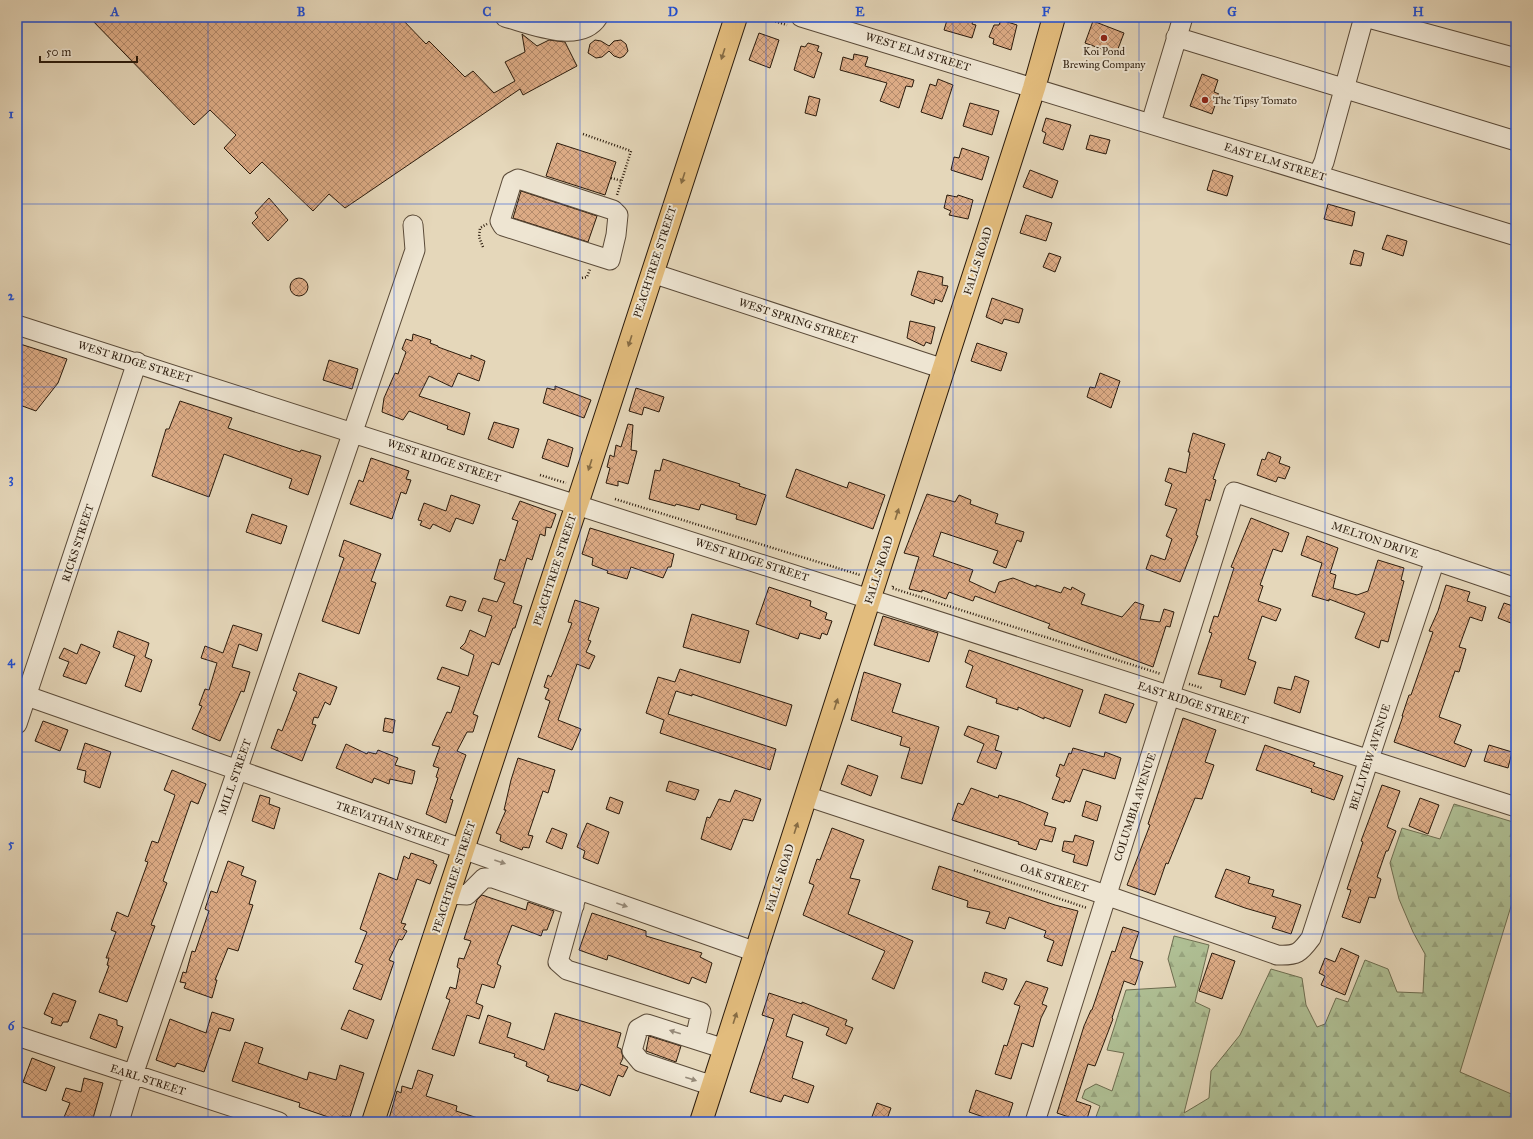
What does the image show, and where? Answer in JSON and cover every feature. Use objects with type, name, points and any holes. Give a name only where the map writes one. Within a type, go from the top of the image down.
[{"type":"main road","name":"PEACHTREE STREET","points":[[373,1122],[580,496],[736,17]]},
{"type":"main road","name":"FALLS ROAD","points":[[701,1122],[1034,88],[1054,17]]},
{"type":"street","points":[[505,17],[558,31],[580,31],[598,17]]},
{"type":"street","points":[[1151,124],[1183,17]]},
{"type":"street","points":[[1318,175],[1364,17],[1516,58]]},
{"type":"street","name":"WEST ELM STREET","points":[[796,22],[1034,88]]},
{"type":"street","points":[[1176,37],[1344,87],[1516,141]]},
{"type":"street","name":"EAST ELM STREET","points":[[1034,88],[1516,236]]},
{"type":"street","points":[[518,179],[524,180],[613,210],[618,215],[618,224],[610,260],[592,254],[503,226],[500,221],[512,182],[518,179]]},
{"type":"street","name":"MILL STREET","points":[[119,1122],[133,1075],[415,250],[413,225]]},
{"type":"street","name":"WEST SPRING STREET","points":[[652,273],[944,369]]},
{"type":"street","name":"WEST RIDGE STREET","points":[[17,325],[353,432],[580,496],[870,599]]},
{"type":"street","name":"RICKS STREET","points":[[17,724],[137,362]]},
{"type":"street","name":"MELTON DRIVE","points":[[1234,492],[1516,588]]},
{"type":"street","name":"COLUMBIA AVENUE","points":[[1035,1122],[1100,894],[1170,696],[1234,492]]},
{"type":"street","name":"BELLVIEW AVENUE","points":[[1302,952],[1311,938],[1368,759],[1435,560]]},
{"type":"street","name":"EAST RIDGE STREET","points":[[870,599],[1516,807]]},
{"type":"street","name":"TREVATHAN STREET","points":[[27,696],[463,849],[534,883],[576,898],[756,952]]},
{"type":"street","name":"OAK STREET","points":[[806,796],[1277,954],[1290,956],[1302,952]]},
{"type":"street","points":[[448,894],[467,895],[484,878],[534,883]]},
{"type":"street","points":[[576,898],[558,962],[567,970],[701,1012],[695,1039]]},
{"type":"street","points":[[713,1084],[701,1082],[641,1062],[632,1051],[638,1029],[647,1024],[725,1049]]},
{"type":"street","name":"EARL STREET","points":[[17,1036],[279,1122]]},
{"type":"path","points":[[761,17],[796,22]]},
{"type":"path","points":[[583,134],[631,151],[615,202]]},
{"type":"path","points":[[611,178],[622,181]]},
{"type":"path","points":[[483,247],[479,237],[480,228],[489,224]]},
{"type":"path","points":[[582,278],[590,273],[588,265],[592,254]]},
{"type":"path","points":[[540,475],[580,496]]},
{"type":"path","points":[[612,498],[864,576]]},
{"type":"path","points":[[895,581],[892,588],[1166,675]]},
{"type":"path","points":[[1190,677],[1188,683],[1209,690]]},
{"type":"path","points":[[970,868],[1088,908],[1100,894]]},
{"type":"green space","points":[[1454,804],[1513,822],[1516,828],[1516,890],[1460,1072],[1516,1096],[1516,1122],[1094,1122],[1100,1106],[1082,1098],[1085,1090],[1096,1084],[1112,1091],[1124,1053],[1107,1050],[1126,990],[1176,987],[1168,959],[1174,936],[1209,945],[1195,1002],[1210,1009],[1184,1113],[1209,1098],[1211,1071],[1240,1035],[1271,969],[1302,978],[1306,1005],[1317,1027],[1325,1024],[1336,998],[1348,1002],[1365,960],[1388,969],[1397,992],[1423,993],[1425,954],[1413,932],[1399,899],[1390,863],[1402,828],[1440,839]]},
{"type":"building","points":[[89,17],[400,17],[426,44],[429,41],[465,77],[473,71],[494,93],[515,81],[505,62],[525,52],[522,34],[537,46],[549,40],[565,42],[577,66],[523,95],[520,89],[345,208],[329,194],[313,211],[262,162],[250,174],[224,148],[236,135],[210,110],[194,125]]},
{"type":"building","points":[[948,17],[974,17],[972,24],[976,25],[972,38],[944,30]]},
{"type":"building","points":[[1001,20],[1017,25],[1011,50],[993,44],[994,39],[989,37],[994,25],[999,25]]},
{"type":"building","name":"Koi Pond Brewing Company","points":[[1093,21],[1124,33],[1116,54],[1085,43]]},
{"type":"building","points":[[759,33],[779,40],[770,68],[749,60]]},
{"type":"building","points":[[595,40],[601,41],[609,46],[614,41],[621,40],[626,44],[628,51],[620,58],[614,56],[609,51],[602,57],[596,58],[588,53],[590,44]]},
{"type":"building","points":[[808,43],[819,46],[817,51],[822,53],[814,78],[794,70],[801,46],[805,47]]},
{"type":"building","points":[[854,54],[868,57],[865,66],[914,80],[912,87],[906,86],[899,108],[880,101],[887,83],[840,70],[843,57],[853,60]]},
{"type":"building","name":"The Tipsy Tomato","points":[[1202,74],[1218,80],[1214,92],[1219,94],[1212,114],[1190,106]]},
{"type":"building","points":[[938,79],[953,85],[942,119],[921,112],[930,84],[936,86]]},
{"type":"building","points":[[809,96],[820,99],[816,116],[805,113]]},
{"type":"building","points":[[970,103],[999,111],[992,135],[963,126]]},
{"type":"building","points":[[1046,118],[1071,125],[1063,150],[1043,143],[1046,133],[1042,131]]},
{"type":"building","points":[[1090,135],[1110,140],[1106,154],[1086,149]]},
{"type":"building","points":[[557,143],[616,162],[605,195],[546,176]]},
{"type":"building","points":[[962,148],[989,157],[982,180],[951,170],[954,157],[959,158]]},
{"type":"building","points":[[1030,170],[1058,181],[1052,198],[1023,187]]},
{"type":"building","points":[[1213,170],[1233,176],[1227,196],[1207,190]]},
{"type":"building","points":[[521,191],[597,216],[588,242],[513,218]]},
{"type":"building","points":[[947,195],[957,197],[958,195],[973,200],[968,219],[949,215],[951,211],[944,208]]},
{"type":"building","points":[[269,198],[288,220],[268,241],[252,223],[258,217],[255,213]]},
{"type":"building","points":[[1328,204],[1355,212],[1352,226],[1324,219]]},
{"type":"building","points":[[1026,215],[1052,223],[1046,241],[1020,233]]},
{"type":"building","points":[[1387,235],[1407,241],[1403,256],[1382,249]]},
{"type":"building","points":[[1354,250],[1364,253],[1361,266],[1350,264]]},
{"type":"building","points":[[1049,253],[1061,257],[1055,272],[1043,267]]},
{"type":"building","points":[[918,271],[943,277],[942,285],[948,286],[942,302],[935,299],[934,304],[911,295]]},
{"type":"building","points":[[299,278],[305,281],[308,287],[305,293],[299,296],[293,293],[290,287],[293,281]]},
{"type":"building","points":[[992,298],[1023,309],[1019,323],[1004,319],[1002,324],[986,317]]},
{"type":"building","points":[[910,321],[935,327],[931,344],[926,342],[924,346],[907,338]]},
{"type":"building","points":[[413,334],[431,340],[430,343],[438,347],[471,359],[471,355],[485,361],[479,381],[458,373],[452,387],[429,376],[419,396],[470,413],[464,435],[447,429],[448,426],[409,411],[403,420],[382,412],[384,398],[395,373],[398,374],[406,352],[402,349],[406,339],[412,341]]},
{"type":"building","points":[[17,343],[67,359],[58,383],[36,411],[17,404]]},
{"type":"building","points":[[977,343],[1007,353],[1001,371],[971,361]]},
{"type":"building","points":[[329,360],[358,369],[352,389],[323,380]]},
{"type":"building","points":[[1100,373],[1120,381],[1111,408],[1087,397],[1090,387],[1095,388]]},
{"type":"building","points":[[555,386],[591,400],[584,418],[543,403],[547,388],[555,390]]},
{"type":"building","points":[[636,388],[664,397],[659,412],[644,407],[642,415],[629,411]]},
{"type":"building","points":[[180,401],[232,418],[228,428],[300,452],[301,450],[321,456],[308,495],[289,488],[292,479],[224,454],[209,497],[152,476],[166,429],[169,429]]},
{"type":"building","points":[[494,422],[519,429],[513,448],[488,439]]},
{"type":"building","points":[[628,424],[633,425],[631,450],[637,451],[628,484],[618,481],[618,486],[606,483],[610,468],[607,467],[610,455],[614,457],[616,445],[621,447]]},
{"type":"building","points":[[1193,433],[1225,444],[1213,479],[1216,480],[1210,501],[1206,499],[1196,535],[1198,536],[1180,582],[1146,569],[1151,555],[1165,560],[1172,539],[1166,536],[1177,509],[1165,505],[1172,484],[1165,481],[1169,468],[1186,473],[1190,452],[1188,452]]},
{"type":"building","points":[[548,439],[573,448],[568,467],[542,458]]},
{"type":"building","points":[[1268,452],[1281,457],[1279,463],[1290,467],[1285,479],[1278,477],[1276,482],[1257,475],[1262,459],[1265,460]]},
{"type":"building","points":[[371,458],[409,471],[406,479],[411,480],[406,494],[401,492],[392,519],[350,504],[359,480],[363,482]]},
{"type":"building","points":[[663,459],[740,484],[739,486],[766,495],[756,525],[736,519],[737,515],[701,504],[699,510],[676,504],[675,506],[649,499],[655,470],[660,471]]},
{"type":"building","points":[[796,469],[847,488],[849,482],[885,495],[873,529],[786,497]]},
{"type":"building","points":[[927,494],[955,502],[959,495],[971,500],[970,504],[998,514],[995,523],[1024,532],[1021,542],[1017,540],[1006,568],[993,563],[998,551],[941,532],[933,556],[973,570],[969,581],[995,593],[999,582],[1013,578],[1036,587],[1036,585],[1061,593],[1064,587],[1071,590],[1072,587],[1085,594],[1081,604],[1122,617],[1135,602],[1144,605],[1140,619],[1160,622],[1164,609],[1174,612],[1170,627],[1166,626],[1153,667],[1048,628],[1050,624],[975,596],[973,601],[949,592],[946,599],[922,590],[922,592],[909,589],[919,557],[904,553]]},
{"type":"building","points":[[451,495],[480,505],[473,524],[456,518],[450,532],[433,524],[430,529],[420,525],[422,521],[418,520],[424,503],[446,511]]},
{"type":"building","points":[[520,501],[556,514],[551,528],[546,527],[545,536],[540,534],[532,560],[527,558],[513,603],[522,606],[515,628],[513,628],[499,665],[492,662],[473,714],[478,716],[473,732],[467,732],[457,751],[466,755],[450,799],[453,800],[446,823],[426,814],[438,778],[436,777],[439,768],[433,766],[440,747],[432,745],[447,712],[451,713],[460,687],[437,679],[442,667],[468,676],[474,655],[460,648],[465,643],[470,630],[485,637],[492,616],[478,611],[483,598],[497,602],[505,583],[494,579],[500,559],[505,561],[518,521],[512,519]]},
{"type":"building","points":[[252,514],[287,526],[281,544],[246,532]]},
{"type":"building","points":[[1251,518],[1289,533],[1282,552],[1273,549],[1260,585],[1263,586],[1258,601],[1281,609],[1276,621],[1262,616],[1248,659],[1256,662],[1245,695],[1220,687],[1222,680],[1198,674],[1212,633],[1209,632],[1214,616],[1218,617],[1234,568],[1231,567]]},
{"type":"building","points":[[590,528],[674,554],[671,567],[668,567],[663,578],[631,567],[627,579],[607,573],[608,571],[592,565],[593,558],[582,554]]},
{"type":"building","points":[[1307,536],[1338,548],[1330,573],[1336,575],[1333,588],[1357,595],[1368,591],[1378,560],[1404,568],[1401,580],[1404,581],[1388,642],[1381,640],[1379,648],[1355,638],[1365,613],[1329,599],[1329,601],[1312,596],[1322,563],[1301,555]]},
{"type":"building","points":[[344,540],[381,554],[371,581],[376,583],[359,634],[322,621],[344,558],[339,556]]},
{"type":"building","points":[[1446,585],[1470,592],[1467,601],[1486,607],[1482,621],[1470,617],[1459,647],[1466,649],[1459,672],[1455,671],[1439,717],[1461,725],[1454,743],[1472,750],[1465,767],[1394,742],[1409,695],[1411,695],[1433,632],[1429,631],[1438,611]]},
{"type":"building","points":[[769,587],[811,601],[810,606],[827,613],[825,619],[832,621],[827,635],[822,633],[820,639],[800,633],[798,639],[756,624]]},
{"type":"building","points":[[450,596],[466,601],[462,611],[446,606]]},
{"type":"building","points":[[575,600],[599,608],[588,640],[591,641],[586,652],[595,656],[589,669],[577,664],[558,720],[581,729],[572,750],[538,737],[550,701],[545,699],[549,689],[544,687],[548,675],[551,677],[555,668],[572,623],[568,622]]},
{"type":"building","points":[[1504,603],[1516,607],[1516,625],[1498,618]]},
{"type":"building","points":[[692,614],[749,631],[740,663],[683,647]]},
{"type":"building","points":[[883,616],[938,633],[929,662],[874,645]]},
{"type":"building","points":[[233,625],[262,634],[257,651],[239,644],[232,667],[250,672],[244,692],[241,691],[220,741],[192,729],[202,706],[199,705],[205,689],[209,690],[217,663],[201,658],[205,646],[223,653]]},
{"type":"building","points":[[118,631],[149,643],[145,657],[152,660],[141,692],[125,686],[135,656],[113,647]]},
{"type":"building","points":[[81,644],[100,652],[86,684],[63,676],[69,662],[59,658],[64,648],[77,654]]},
{"type":"building","points":[[969,650],[1083,690],[1070,727],[1044,717],[1044,719],[1018,707],[1018,710],[996,703],[997,699],[966,687],[973,666],[965,662]]},
{"type":"building","points":[[680,669],[792,705],[786,726],[692,694],[692,696],[676,691],[668,714],[776,749],[770,770],[660,733],[664,720],[646,713],[658,677],[675,682]]},
{"type":"building","points":[[864,672],[901,684],[892,712],[939,727],[922,784],[901,778],[910,748],[900,745],[902,737],[851,720]]},
{"type":"building","points":[[299,673],[337,687],[330,705],[325,702],[318,718],[314,717],[312,724],[316,725],[302,761],[271,748],[278,729],[282,731],[297,692],[293,690]]},
{"type":"building","points":[[1295,676],[1309,681],[1300,713],[1274,703],[1278,687],[1291,690]]},
{"type":"building","points":[[1105,694],[1134,704],[1126,723],[1099,713]]},
{"type":"building","points":[[385,718],[395,720],[393,733],[383,731]]},
{"type":"building","points":[[1183,718],[1216,730],[1205,762],[1214,765],[1202,799],[1195,798],[1168,864],[1166,863],[1155,895],[1127,885],[1150,825],[1148,824]]},
{"type":"building","points":[[43,721],[68,730],[60,751],[35,741]]},
{"type":"building","points":[[968,726],[999,736],[995,750],[1002,752],[996,769],[977,762],[984,744],[964,735]]},
{"type":"building","points":[[85,743],[111,752],[100,788],[84,782],[86,771],[77,769]]},
{"type":"building","points":[[346,744],[367,754],[368,752],[376,754],[378,750],[398,758],[395,765],[415,771],[412,784],[390,779],[389,784],[374,778],[372,783],[336,768]]},
{"type":"building","points":[[1265,745],[1315,763],[1313,766],[1343,776],[1334,800],[1311,792],[1312,789],[1256,770]]},
{"type":"building","points":[[1489,745],[1512,752],[1508,768],[1484,761]]},
{"type":"building","points":[[1073,748],[1104,757],[1105,752],[1121,758],[1115,779],[1083,769],[1070,802],[1065,800],[1064,803],[1052,799],[1060,778],[1056,776],[1060,764],[1064,766],[1069,753],[1071,754]]},
{"type":"building","points":[[518,758],[555,770],[548,793],[543,791],[528,835],[533,836],[529,848],[523,847],[522,850],[500,841],[501,835],[496,833],[506,810],[504,810]]},
{"type":"building","points":[[848,765],[878,776],[871,796],[841,784]]},
{"type":"building","points":[[172,770],[206,784],[198,804],[191,801],[163,881],[167,883],[151,925],[155,926],[127,1002],[99,992],[109,966],[107,965],[109,958],[106,958],[116,932],[111,930],[117,912],[128,917],[148,862],[145,861],[152,841],[158,843],[175,795],[164,790]]},
{"type":"building","points":[[669,781],[699,790],[695,800],[666,791]]},
{"type":"building","points":[[1382,785],[1400,791],[1387,827],[1396,831],[1388,851],[1386,851],[1377,877],[1381,879],[1375,898],[1369,897],[1360,923],[1342,917],[1351,890],[1347,889],[1363,842],[1361,841]]},
{"type":"building","points":[[971,788],[998,798],[999,795],[1021,802],[1048,813],[1044,825],[1056,828],[1052,842],[1040,839],[1036,850],[1018,844],[1019,842],[952,820],[958,803],[963,805]]},
{"type":"building","points":[[735,790],[761,799],[753,821],[743,819],[731,850],[701,839],[707,817],[710,818],[719,799],[730,802]]},
{"type":"building","points":[[260,795],[270,798],[269,804],[280,808],[274,829],[252,821]]},
{"type":"building","points":[[610,797],[623,802],[619,814],[606,809]]},
{"type":"building","points":[[1420,798],[1439,805],[1428,834],[1409,826]]},
{"type":"building","points":[[1086,801],[1101,806],[1097,821],[1082,816]]},
{"type":"building","points":[[587,823],[609,832],[598,864],[583,858],[585,851],[577,847]]},
{"type":"building","points":[[552,828],[567,834],[562,849],[546,842]]},
{"type":"building","points":[[832,828],[864,840],[850,878],[860,880],[848,914],[913,941],[894,989],[872,979],[885,951],[803,915],[814,885],[809,883],[817,859],[820,860]]},
{"type":"building","points":[[1075,835],[1094,841],[1087,866],[1073,862],[1075,855],[1062,851],[1064,841],[1073,842]]},
{"type":"building","points":[[411,853],[434,861],[433,863],[437,865],[430,884],[417,879],[401,923],[406,924],[403,929],[407,931],[402,940],[399,939],[389,960],[394,962],[381,1000],[353,989],[363,965],[355,962],[367,932],[360,929],[379,873],[397,880],[404,856],[409,859]]},
{"type":"building","points":[[228,861],[244,867],[241,875],[256,881],[249,904],[253,905],[238,951],[228,948],[215,980],[217,980],[212,998],[184,988],[186,983],[180,982],[183,972],[186,973],[192,951],[195,952],[209,911],[205,909],[211,891],[217,893]]},
{"type":"building","points":[[939,866],[1055,905],[1078,911],[1062,966],[1047,961],[1054,941],[1044,937],[1046,931],[1009,917],[1005,929],[986,923],[990,912],[967,907],[968,901],[932,889]]},
{"type":"building","points":[[1226,869],[1250,877],[1248,883],[1274,890],[1272,896],[1301,905],[1291,934],[1272,928],[1276,917],[1215,897]]},
{"type":"building","points":[[482,895],[526,910],[528,902],[554,911],[547,930],[543,930],[541,936],[512,925],[497,964],[501,966],[494,988],[482,984],[476,1003],[483,1006],[479,1019],[467,1015],[454,1056],[432,1049],[450,1000],[446,998],[450,987],[456,989],[460,969],[457,967],[459,958],[464,959],[471,941],[464,939],[477,900]]},
{"type":"building","points":[[592,913],[646,931],[646,936],[702,953],[700,957],[712,963],[706,983],[692,977],[689,984],[608,955],[607,960],[579,950]]},
{"type":"building","points":[[1123,927],[1139,932],[1130,958],[1143,962],[1135,985],[1124,981],[1112,1018],[1113,1019],[1095,1066],[1088,1064],[1076,1101],[1091,1106],[1086,1122],[1084,1122],[1057,1113],[1084,1026],[1092,1010],[1112,951],[1115,952]]},
{"type":"building","points":[[1341,948],[1359,956],[1345,995],[1321,985],[1325,976],[1319,973],[1325,958],[1335,962]]},
{"type":"building","points":[[1212,953],[1235,961],[1222,999],[1199,991]]},
{"type":"building","points":[[985,972],[1007,979],[1003,990],[982,982]]},
{"type":"building","points":[[1026,981],[1048,988],[1042,1004],[1047,1006],[1041,1018],[1033,1047],[1022,1043],[1011,1079],[995,1074],[1004,1045],[1007,1046],[1020,1006],[1014,1004]]},
{"type":"building","points":[[53,993],[76,1001],[68,1022],[63,1022],[61,1026],[51,1023],[53,1018],[44,1014]]},
{"type":"building","points":[[769,993],[802,1004],[802,1002],[847,1020],[845,1025],[853,1028],[846,1044],[826,1035],[829,1028],[793,1014],[786,1036],[803,1042],[792,1078],[814,1086],[808,1103],[784,1095],[781,1102],[750,1092],[774,1019],[762,1015]]},
{"type":"building","points":[[349,1010],[374,1020],[367,1039],[341,1029]]},
{"type":"building","points":[[212,1012],[234,1019],[230,1031],[219,1028],[204,1072],[177,1063],[175,1067],[156,1060],[170,1019],[206,1033]]},
{"type":"building","points":[[555,1013],[621,1033],[617,1047],[621,1049],[623,1058],[620,1064],[628,1067],[623,1077],[618,1075],[610,1096],[581,1084],[578,1091],[547,1081],[549,1076],[526,1066],[527,1062],[514,1057],[515,1054],[479,1043],[488,1015],[511,1023],[507,1037],[544,1050]]},
{"type":"building","points":[[99,1014],[117,1020],[117,1025],[123,1027],[116,1048],[90,1038]]},
{"type":"building","points":[[649,1036],[681,1046],[676,1062],[646,1051]]},
{"type":"building","points":[[245,1042],[263,1048],[258,1063],[307,1080],[309,1072],[336,1080],[340,1065],[364,1073],[350,1117],[342,1116],[340,1121],[299,1107],[300,1103],[232,1081]]},
{"type":"building","points":[[32,1058],[55,1067],[46,1091],[23,1082]]},
{"type":"building","points":[[418,1070],[433,1075],[426,1096],[457,1106],[456,1111],[484,1120],[484,1122],[388,1122],[397,1091],[401,1093],[402,1086],[412,1089]]},
{"type":"building","points":[[84,1078],[103,1083],[92,1122],[62,1122],[70,1103],[62,1100],[66,1088],[81,1092]]},
{"type":"building","points":[[976,1090],[1013,1103],[1007,1122],[998,1122],[969,1112]]},
{"type":"building","points":[[877,1103],[891,1108],[886,1122],[870,1122]]},
{"type":"place","name":"Koi Pond Brewing Company","points":[[1104,38]]},
{"type":"place","name":"The Tipsy Tomato","points":[[1205,100]]}]
